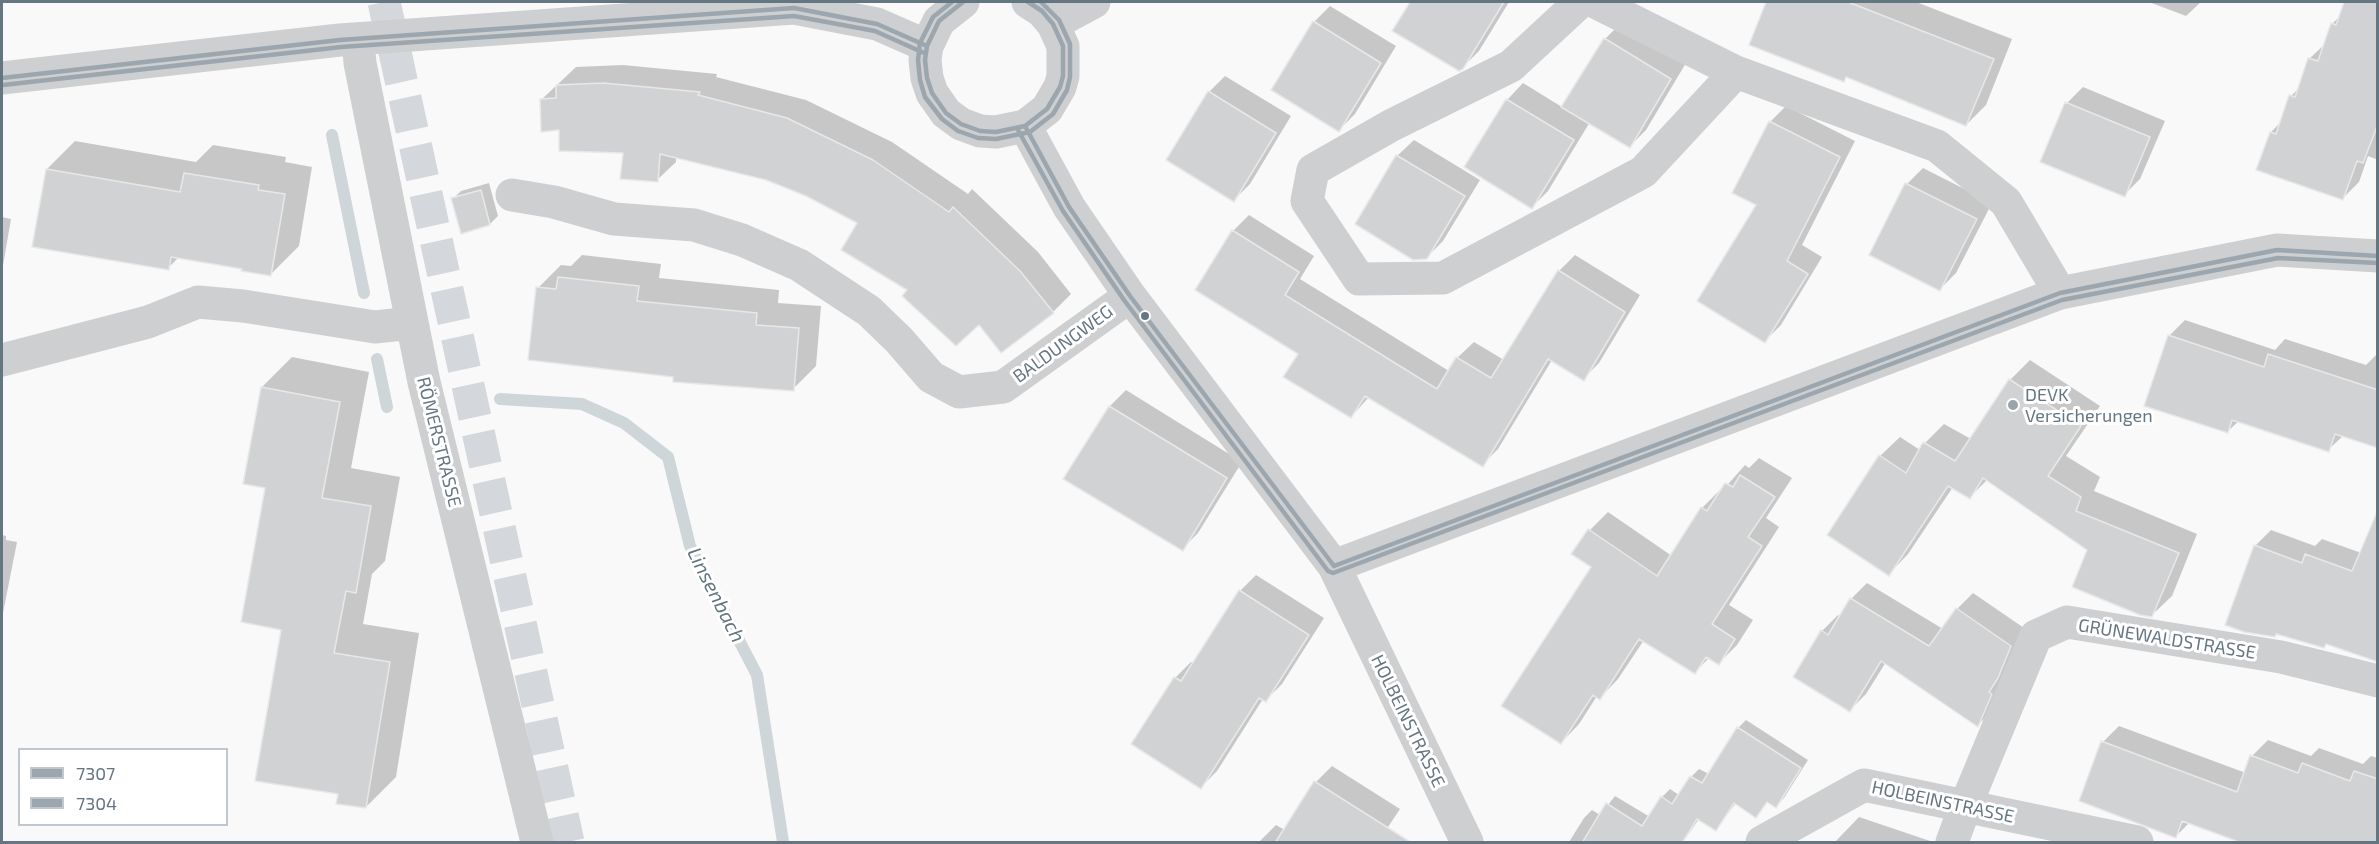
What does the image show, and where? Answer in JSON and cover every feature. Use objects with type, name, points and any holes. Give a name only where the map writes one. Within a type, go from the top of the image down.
[{"type":"street","points":[[963,2],[939,21],[927,46],[925,60],[927,78],[932,93],[946,113],[962,124],[980,131],[996,132],[1025,126],[1047,109],[1060,87],[1063,76],[1063,46],[1053,24],[1042,11],[1028,2]]},
{"type":"street","points":[[1053,24],[1094,2]]},
{"type":"street","points":[[1580,2],[1510,66],[1392,125],[1313,170],[1308,201],[1359,279],[1443,278],[1643,172],[1736,72]]},
{"type":"street","points":[[1595,2],[1736,72],[1937,146],[2006,202],[2060,293]]},
{"type":"street","points":[[2,78],[358,39],[794,8],[877,24],[927,46]]},
{"type":"street","name":"RÖMERSTRASSE","points":[[358,39],[360,63],[411,323],[537,843]]},
{"type":"street","name":"HOLBEINSTRASSE","points":[[1025,126],[1069,207],[1130,296],[1334,566],[1467,843]]},
{"type":"street","name":"BALDUNGWEG","points":[[512,195],[554,202],[614,219],[694,225],[742,240],[790,261],[832,285],[869,311],[899,340],[931,377],[959,392],[1003,387],[1130,296]]},
{"type":"street","points":[[1334,566],[2060,293],[2277,250],[2378,256]]},
{"type":"street","points":[[2,360],[148,322],[198,302],[243,306],[375,327],[411,323]]},
{"type":"street","name":"GRÜNEWALDSTRASSE","points":[[1952,843],[2036,636],[2067,622],[2281,657],[2378,681]]},
{"type":"street","name":"HOLBEINSTRASSE","points":[[1762,843],[1864,785],[2138,843]]},
{"type":"building","points":[[1410,2],[1504,2],[1463,69],[1459,71],[1392,31]]},
{"type":"building","points":[[1766,2],[1848,2],[1994,59],[1966,126],[1846,77],[1844,82],[1749,45]]},
{"type":"building","points":[[2344,2],[2378,2],[2378,124],[2363,163],[2357,161],[2343,200],[2256,170],[2270,132],[2276,134],[2289,95],[2295,97],[2308,58],[2318,61],[2331,23],[2336,25]]},
{"type":"building","points":[[1313,21],[1381,63],[1339,132],[1271,90]]},
{"type":"building","points":[[1604,38],[1671,79],[1630,148],[1561,107]]},
{"type":"building","points":[[603,83],[700,92],[698,95],[787,118],[873,160],[949,212],[953,207],[1020,271],[1054,313],[1001,353],[979,325],[956,346],[902,296],[907,290],[841,250],[857,223],[806,196],[766,180],[660,154],[658,182],[620,179],[623,153],[559,151],[559,130],[541,132],[540,99],[556,98],[556,85]]},
{"type":"building","points":[[1208,91],[1276,133],[1234,202],[1166,160]]},
{"type":"building","points":[[1506,99],[1574,140],[1532,209],[1464,167]]},
{"type":"building","points":[[2065,102],[2150,137],[2125,197],[2040,162]]},
{"type":"building","points":[[1769,121],[1840,157],[1787,261],[1808,274],[1765,343],[1697,301],[1756,205],[1732,193]]},
{"type":"building","points":[[1396,155],[1465,196],[1427,259],[1413,260],[1355,224]]},
{"type":"building","points":[[46,169],[180,192],[184,173],[259,185],[258,190],[285,194],[271,276],[171,257],[169,270],[32,247]]},
{"type":"building","points":[[1905,183],[1977,219],[1940,291],[1869,255]]},
{"type":"building","points":[[481,190],[490,225],[461,234],[451,198]]},
{"type":"building","points":[[1232,230],[1299,272],[1285,295],[1437,389],[1456,357],[1491,378],[1558,270],[1625,312],[1584,381],[1548,359],[1483,467],[1365,396],[1351,418],[1283,377],[1298,354],[1195,290]]},
{"type":"building","points":[[558,277],[639,286],[637,301],[757,313],[756,325],[799,328],[794,391],[673,382],[673,377],[528,360],[536,287],[556,289]]},
{"type":"building","points":[[2168,335],[2264,367],[2268,354],[2378,390],[2378,448],[2335,434],[2329,452],[2232,420],[2228,433],[2144,406]]},
{"type":"building","points":[[2009,379],[2081,426],[2048,476],[2081,497],[2076,511],[2179,553],[2152,617],[2140,615],[2072,587],[2087,550],[1983,478],[1970,499],[1948,486],[1889,576],[1827,535],[1879,455],[1906,473],[1923,442],[1955,461]]},
{"type":"building","points":[[261,387],[340,402],[322,498],[371,506],[356,593],[346,591],[334,653],[390,662],[366,808],[336,804],[338,794],[255,781],[281,630],[241,622],[265,488],[243,484]]},
{"type":"building","points":[[1109,406],[1227,478],[1183,551],[1063,479]]},
{"type":"building","points":[[1740,475],[1775,497],[1748,537],[1762,546],[1712,624],[1735,639],[1719,665],[1706,657],[1695,674],[1639,639],[1600,700],[1593,695],[1561,744],[1501,706],[1591,567],[1571,554],[1588,529],[1657,576],[1701,507],[1707,511],[1725,483],[1733,487]]},
{"type":"building","points":[[2377,512],[2378,662],[2326,644],[2324,648],[2276,634],[2275,637],[2244,632],[2225,625],[2254,545],[2302,563],[2305,554],[2352,571]]},
{"type":"building","points":[[1239,590],[1309,635],[1266,702],[1259,698],[1201,789],[1131,744],[1174,677],[1181,681]]},
{"type":"building","points":[[1850,598],[1929,646],[1956,608],[2011,646],[1998,678],[1989,692],[1992,694],[1978,727],[1881,661],[1850,712],[1793,677],[1821,630],[1828,635]]},
{"type":"building","points":[[1737,727],[1801,768],[1776,808],[1767,802],[1756,818],[1734,803],[1716,831],[1697,819],[1682,843],[1582,843],[1606,803],[1642,826],[1661,796],[1672,804],[1690,776],[1702,783]]},
{"type":"building","points":[[2101,741],[2237,792],[2250,755],[2298,773],[2302,763],[2350,781],[2354,771],[2378,779],[2378,843],[2242,843],[2182,821],[2176,838],[2079,801]]},
{"type":"building","points":[[1314,781],[1412,843],[1275,843]]},
{"type":"waterway","points":[[332,135],[364,293]]},
{"type":"waterway","points":[[377,359],[387,407]]},
{"type":"waterway","name":"Linsenbach","points":[[500,399],[582,404],[624,423],[668,457],[690,546],[757,675],[783,842]]},
{"type":"tunnel","points":[[384,2],[568,842]]},
{"type":"transit line","name":"7304","points":[[952,2],[933,17],[920,43],[918,60],[925,97],[942,119],[958,131],[978,138],[996,139],[1030,132],[1053,114],[1067,90],[1070,77],[1070,44],[1059,20],[1041,2]]},
{"type":"transit line","name":"7307","points":[[963,2],[939,21],[927,46],[925,60],[927,78],[932,93],[946,113],[961,124],[980,131],[996,132],[1025,126],[1047,109],[1060,87],[1063,76],[1063,46],[1053,24],[1042,11],[1028,2]]},
{"type":"transit line","name":"7307","points":[[2,78],[340,40],[794,8],[877,24],[927,46]]},
{"type":"transit line","name":"7304","points":[[3,85],[341,47],[794,16],[875,31],[924,53]]},
{"type":"transit line","name":"7307","points":[[1025,126],[1069,207],[1130,296],[1334,566]]},
{"type":"transit line","name":"7304","points":[[1018,130],[1063,211],[1124,300],[1328,571],[1333,573],[2062,300],[2278,258],[2378,263]]},
{"type":"transit line","name":"7307","points":[[1334,566],[2060,293],[2277,250],[2378,256]]},
{"type":"place","name":"DEVK Versicherungen","points":[[2013,405]]}]
